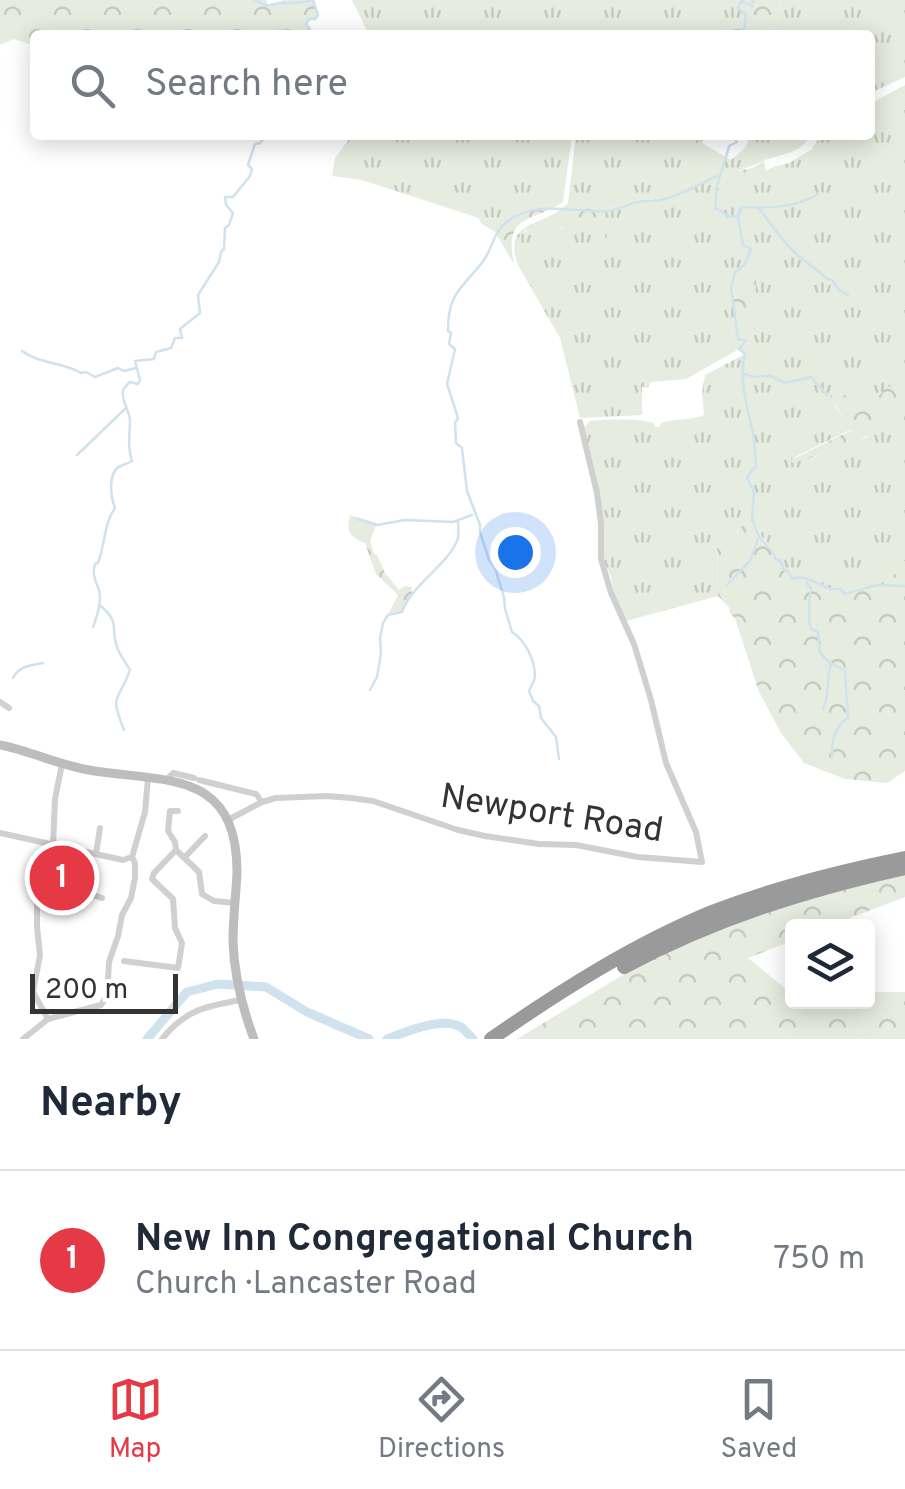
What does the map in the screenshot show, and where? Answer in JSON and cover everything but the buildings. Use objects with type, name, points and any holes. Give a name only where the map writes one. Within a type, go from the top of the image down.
[{"type":"highway","points":[[491,1039],[602,968],[712,912],[838,872],[905,858]]},
{"type":"highway","points":[[507,1039],[608,975],[718,921],[843,882],[905,868]]},
{"type":"street","name":"Newport Road","points":[[228,820],[276,798],[351,798],[485,836],[702,862],[696,832],[666,763],[634,644],[601,559],[597,493],[580,422]]},
{"type":"street","points":[[0,702],[8,708]]},
{"type":"street","points":[[0,745],[87,770],[166,780],[195,787],[208,795],[228,820],[234,837],[236,976],[254,1039]]},
{"type":"street","points":[[48,1019],[33,992],[40,955],[37,893],[50,860],[62,763]]},
{"type":"street","points":[[166,780],[172,773],[256,794],[262,802]]},
{"type":"street","points":[[23,1039],[48,1019],[100,1004],[107,996],[109,962],[135,878],[136,863],[132,857],[145,812],[148,777]]},
{"type":"street","points":[[124,961],[178,968],[182,943],[176,928],[174,899],[152,879],[176,850],[176,842],[168,831],[170,810],[178,811]]},
{"type":"street","points":[[100,828],[82,886],[86,893],[102,898]]},
{"type":"street","points":[[0,833],[123,860],[132,857]]},
{"type":"street","points":[[184,857],[205,836]]},
{"type":"street","points":[[176,850],[199,872],[202,894],[214,901],[235,902]]},
{"type":"street","points":[[162,1039],[189,1013],[240,995]]},
{"type":"green space","points":[[0,0],[266,0],[269,5],[284,0],[313,0],[318,15],[306,23],[309,30],[30,30],[30,44],[14,39],[0,45]]},
{"type":"green space","points":[[352,0],[753,0],[752,6],[742,2],[746,15],[743,25],[732,30],[367,30]]},
{"type":"green space","points":[[753,0],[781,0],[775,30],[732,30],[743,25],[746,15],[738,8],[741,1],[751,6]]},
{"type":"green space","points":[[781,0],[905,0],[905,77],[875,91],[875,30],[775,30]]},
{"type":"green space","points":[[905,85],[905,561],[892,582],[845,594],[807,580],[792,579],[756,523],[717,544],[718,596],[626,621],[602,558],[603,537],[583,428],[590,421],[614,419],[646,421],[660,427],[667,421],[704,415],[705,375],[745,354],[739,349],[686,379],[650,382],[648,388],[642,387],[642,415],[580,418],[560,338],[518,265],[519,237],[545,227],[596,225],[600,232],[605,211],[674,197],[713,175],[673,191],[670,196],[634,200],[617,207],[568,203],[575,140],[702,140],[731,160],[748,140],[807,140],[796,150],[718,176],[716,192],[811,150],[818,140],[875,140],[875,101]],"holes":[[[833,394],[867,397],[867,437],[814,457],[791,459],[852,429],[835,406]]]},
{"type":"green space","points":[[348,140],[571,140],[563,202],[532,207],[503,219],[479,218],[362,180],[332,176],[335,158]]},
{"type":"green space","points":[[764,161],[766,172],[715,192],[717,176],[674,197],[605,211],[607,239],[595,226],[572,233],[563,227],[526,230],[519,237],[518,265],[514,250],[521,231],[568,203],[617,207],[634,200],[657,199],[713,175],[718,167],[723,169],[719,175],[752,168]]},
{"type":"green space","points":[[563,202],[517,227],[512,247],[514,264],[495,232],[479,218],[503,219],[532,207]]},
{"type":"green space","points":[[756,279],[754,335],[738,339],[731,287]]},
{"type":"green space","points":[[895,386],[905,388],[905,420],[792,463],[791,460],[852,430],[830,397],[833,393],[874,396]]},
{"type":"green space","points":[[350,515],[377,523],[370,541],[374,554],[399,590],[412,587],[402,612],[388,615],[398,595],[376,574],[365,543],[350,533]]},
{"type":"green space","points":[[752,520],[792,579],[807,579],[845,593],[891,582],[905,561],[905,771],[887,783],[845,779],[804,763],[781,733],[759,692],[735,618],[718,596],[717,543]]},
{"type":"green space","points":[[905,873],[905,897],[847,919],[785,919],[785,944],[748,958],[785,988],[785,1009],[875,1009],[875,992],[905,992],[905,1039],[517,1039],[664,950],[779,905]]},
{"type":"waterway","points":[[255,0],[268,6],[312,0]]},
{"type":"waterway","points":[[309,30],[306,24],[318,15],[313,0]]},
{"type":"waterway","points":[[744,30],[746,15],[738,8],[741,1],[752,6],[753,0]]},
{"type":"waterway","points":[[93,627],[100,599],[94,568],[115,508],[112,477],[117,468],[132,461],[130,420],[123,389],[140,380],[135,361],[154,359],[156,352],[171,348],[175,338],[182,338],[180,329],[200,313],[198,295],[219,262],[225,228],[233,213],[225,197],[233,197],[250,176],[252,169],[248,165],[255,144],[262,140]]},
{"type":"waterway","points":[[736,140],[729,146],[718,184],[716,209],[738,217],[743,245],[751,249],[731,287],[738,339],[746,341],[739,349],[745,354],[743,384],[755,450],[756,466],[747,477],[754,492],[752,520],[792,579],[811,580],[845,594],[877,585],[905,586]]},
{"type":"waterway","points":[[559,759],[556,737],[541,718],[539,706],[529,691],[535,676],[531,657],[512,632],[495,568],[467,491],[462,448],[456,443],[458,418],[447,384],[455,349],[449,344],[450,309],[499,230],[520,214],[545,209],[612,210],[668,198],[717,176]]},
{"type":"waterway","points":[[738,216],[743,207],[791,205],[818,194]]},
{"type":"waterway","points":[[759,208],[795,253],[848,295]]},
{"type":"waterway","points":[[22,351],[95,377],[118,368],[136,368]]},
{"type":"waterway","points":[[745,374],[770,376],[785,383],[811,377],[827,395]]},
{"type":"waterway","points":[[77,455],[126,408]]},
{"type":"waterway","points":[[357,519],[377,525],[405,520],[453,522],[472,515]]},
{"type":"waterway","points":[[370,690],[377,677],[383,623],[388,615],[402,612],[414,591],[454,547],[458,521]]},
{"type":"waterway","points":[[726,586],[750,561],[758,539]]},
{"type":"waterway","points":[[807,583],[811,589],[810,626],[818,632],[820,653],[845,671],[848,717],[834,736],[832,759]]},
{"type":"waterway","points":[[101,606],[111,617],[118,650],[130,670],[116,703],[124,730]]},
{"type":"waterway","points":[[13,678],[22,669],[43,663]]},
{"type":"waterway","points":[[823,709],[831,663]]},
{"type":"waterway","points":[[147,1039],[187,992],[218,984],[266,987],[307,1012],[369,1039]]},
{"type":"waterway","points":[[387,1039],[444,1023],[461,1027],[473,1039]]},
{"type":"place","name":"New Inn Congregational Church","points":[[62,878]]}]
